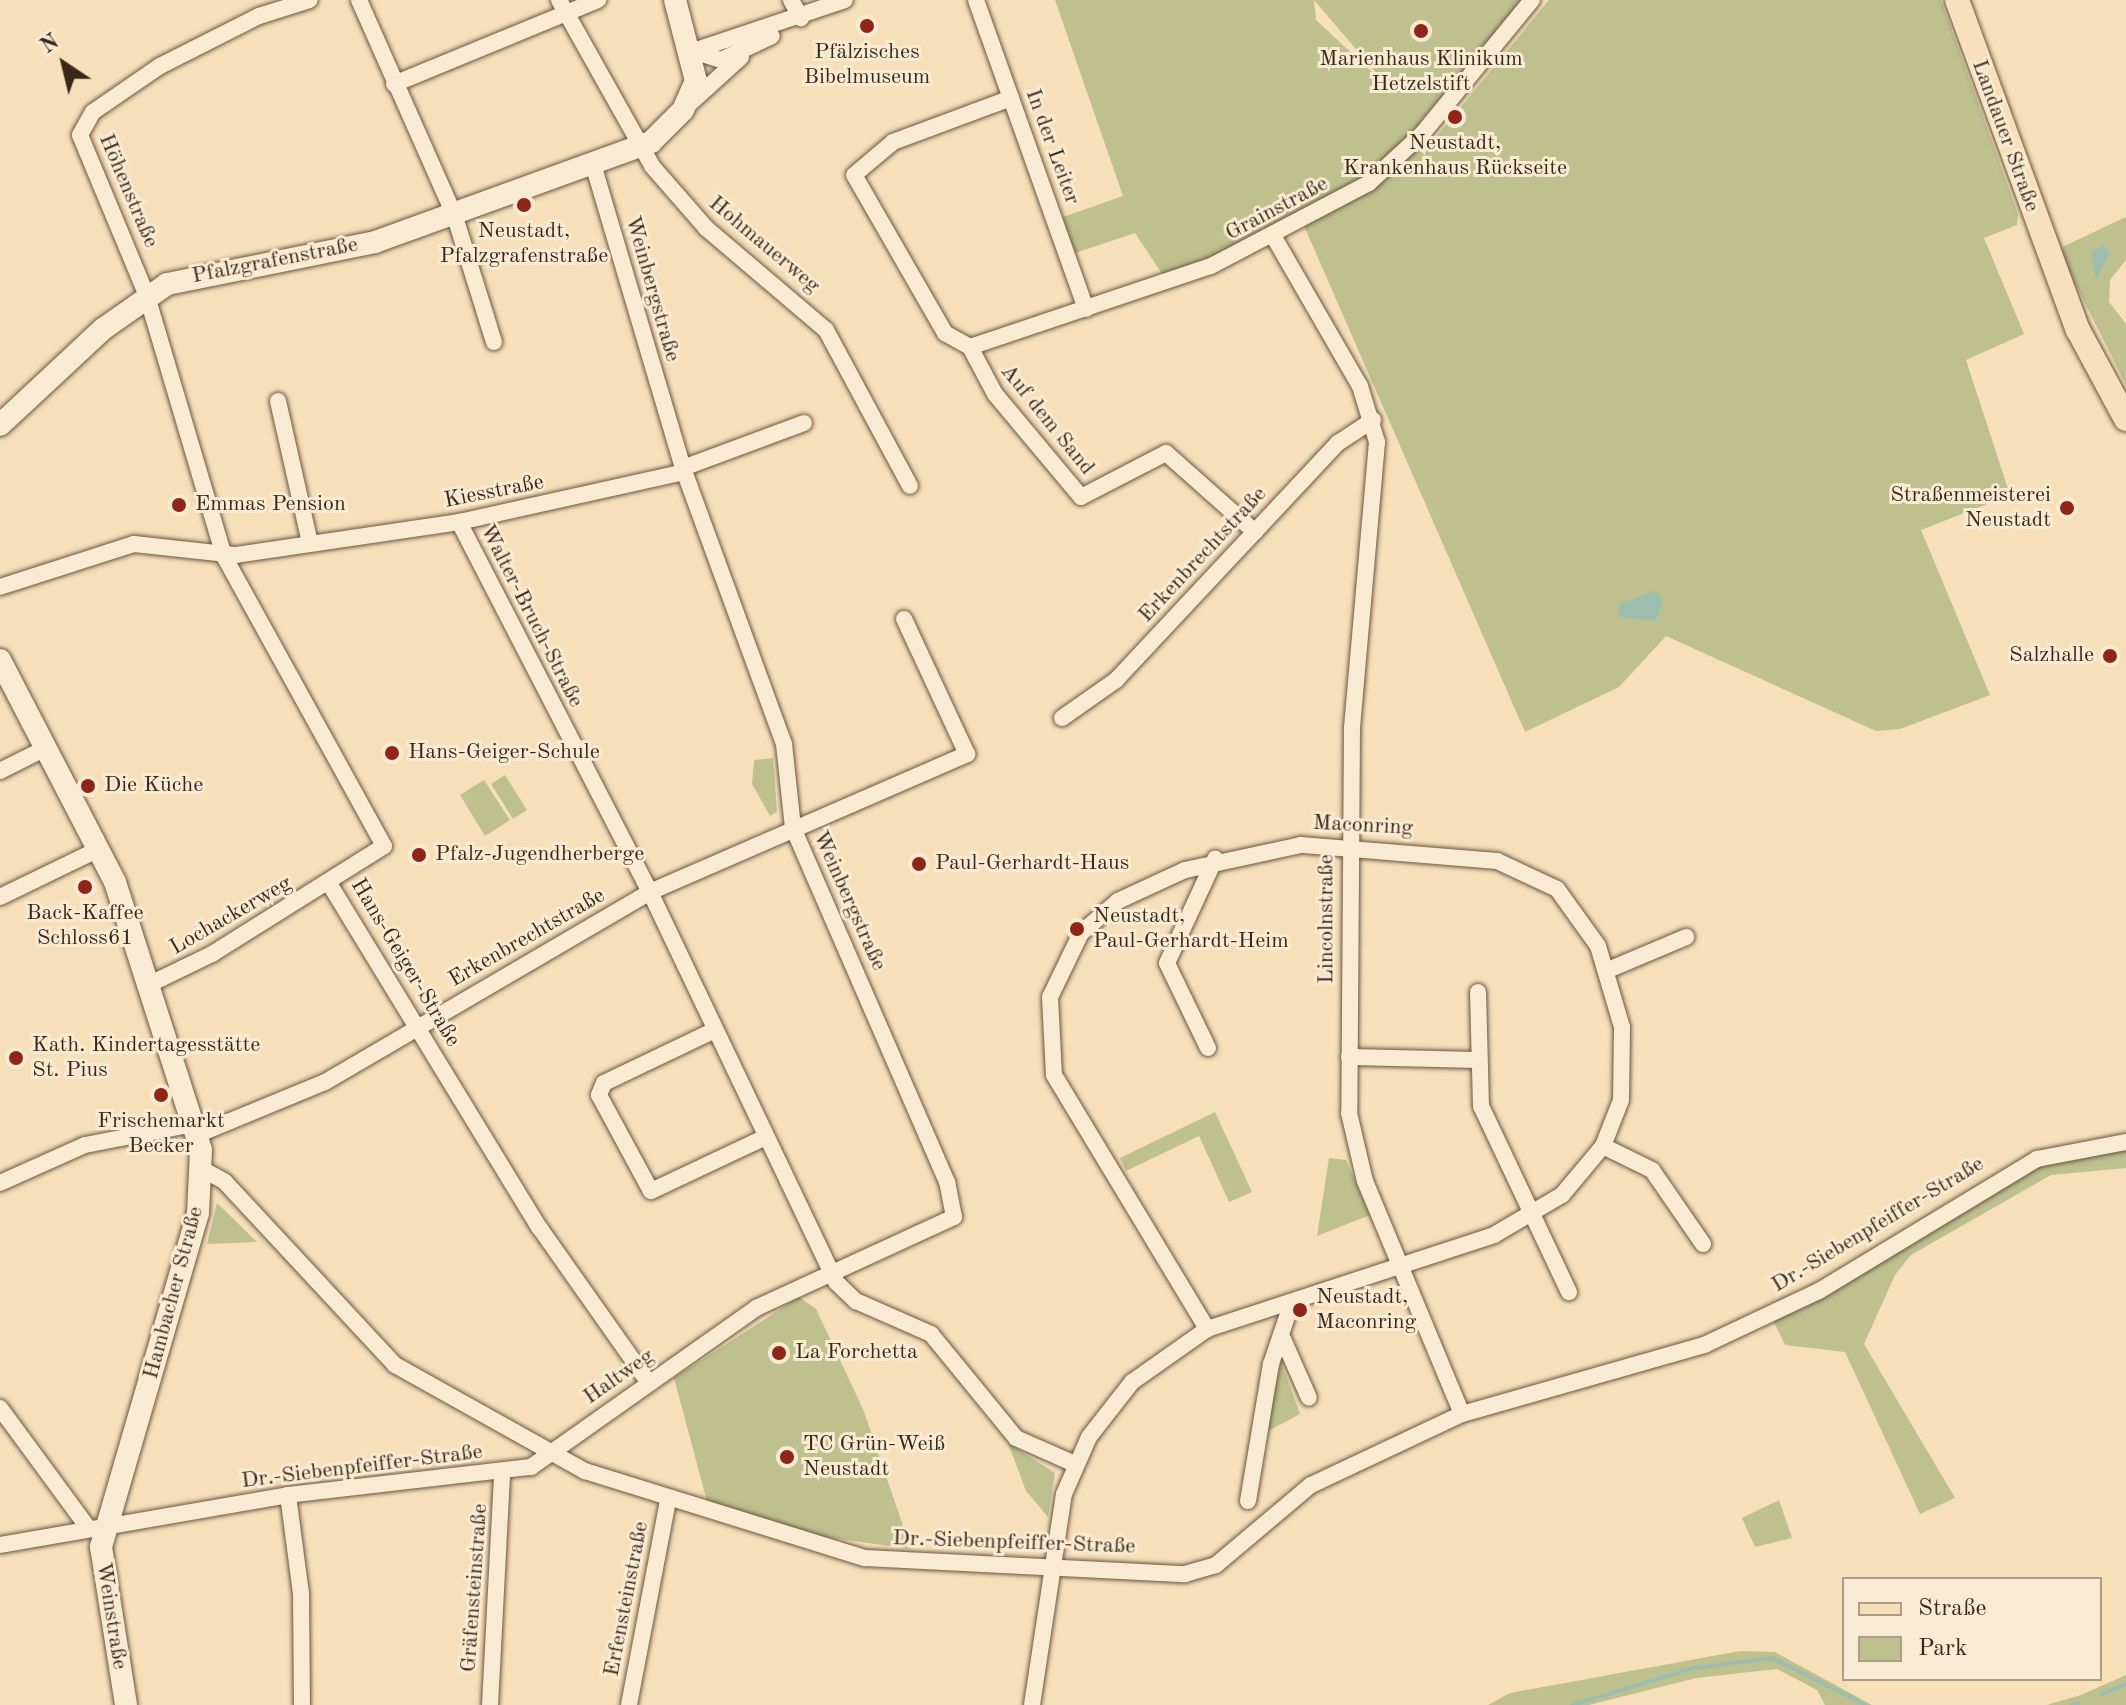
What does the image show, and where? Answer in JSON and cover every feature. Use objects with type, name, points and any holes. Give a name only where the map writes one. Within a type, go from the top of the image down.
[{"type":"main road","name":"Landauer Straße","points":[[1957,0],[2078,330],[2126,419]]},
{"type":"main road","name":"Landauer Straße","points":[[2058,269],[2126,393]]},
{"type":"street","name":"Höhenstraße","points":[[147,296],[81,126],[186,51],[310,0]]},
{"type":"street","points":[[359,0],[455,217],[494,342]]},
{"type":"street","points":[[394,84],[563,6],[598,0]]},
{"type":"street","points":[[675,0],[693,51],[696,81],[683,110]]},
{"type":"street","points":[[791,0],[801,18]]},
{"type":"street","points":[[693,51],[801,18],[845,0]]},
{"type":"street","name":"In der Leiter","points":[[976,0],[1086,309]]},
{"type":"street","name":"Grainstraße","points":[[970,347],[1086,309],[1275,239],[1369,183],[1423,133],[1532,0]]},
{"type":"street","name":"Hohmauerweg","points":[[563,6],[639,148],[706,228],[826,330],[910,486]]},
{"type":"street","points":[[683,110],[748,51],[801,18]]},
{"type":"street","points":[[693,51],[715,61],[748,51]]},
{"type":"street","points":[[970,347],[945,333],[854,175],[893,142],[1011,98]]},
{"type":"street","name":"Pfalzgrafenstraße","points":[[0,425],[147,296],[203,272],[352,248],[455,217],[639,148],[683,110]]},
{"type":"street","name":"Weinbergstraße","points":[[594,167],[683,470],[784,744],[793,828],[955,1209],[939,1228],[830,1271]]},
{"type":"street","name":"Lincolnstraße","points":[[1275,239],[1373,420],[1377,490],[1352,728],[1349,1057],[1357,1158],[1401,1272],[1462,1414]]},
{"type":"street","name":"Hans-Geiger-Straße","points":[[147,296],[224,556],[384,846],[330,885],[539,1227],[649,1383]]},
{"type":"street","name":"Auf dem Sand","points":[[970,347],[995,394],[1081,497],[1166,453],[1255,532]]},
{"type":"street","points":[[278,401],[310,543]]},
{"type":"street","name":"Erkenbrechtstraße","points":[[1062,718],[1116,680],[1338,443],[1373,420]]},
{"type":"street","points":[[683,470],[804,423]]},
{"type":"street","name":"Kiesstraße","points":[[0,587],[134,544],[174,543],[224,556],[459,522],[683,470]]},
{"type":"street","name":"Walter-Bruch-Straße","points":[[459,522],[650,892],[830,1271]]},
{"type":"street","name":"Erkenbrechtstraße","points":[[0,1183],[85,1145],[198,1129],[280,1104],[418,1028],[650,892],[967,754],[904,619]]},
{"type":"street","name":"Hambacher Straße","points":[[0,660],[99,849],[152,983],[198,1129],[202,1169],[184,1262],[98,1528]]},
{"type":"street","points":[[0,771],[46,748]]},
{"type":"street","name":"Maconring","points":[[1350,844],[1497,861],[1530,873],[1571,904],[1608,970],[1625,1048],[1621,1100],[1603,1146],[1562,1195],[1530,1216],[1401,1272],[1207,1329],[1063,1098],[1046,1019],[1057,974],[1087,926],[1137,890],[1215,859],[1350,844]]},
{"type":"street","points":[[0,897],[99,849]]},
{"type":"street","points":[[1208,1048],[1167,963],[1215,859]]},
{"type":"street","name":"Lochackerweg","points":[[152,983],[330,885]]},
{"type":"street","points":[[1608,970],[1686,937]]},
{"type":"street","points":[[1478,992],[1481,1106],[1530,1216],[1569,1292]]},
{"type":"street","points":[[715,1030],[604,1083],[599,1095],[651,1191],[766,1137]]},
{"type":"street","points":[[1349,1057],[1479,1060]]},
{"type":"street","name":"Dr.-Siebenpfeiffer-Straße","points":[[0,1545],[288,1495],[502,1473],[551,1455],[668,1501],[865,1558],[933,1566],[1051,1563],[1201,1571],[1311,1485],[1462,1414],[1704,1345],[1819,1291],[2037,1159],[2126,1142]]},
{"type":"street","points":[[1603,1146],[1652,1170],[1703,1244]]},
{"type":"street","points":[[202,1169],[225,1182],[395,1365],[551,1455]]},
{"type":"street","points":[[830,1271],[856,1301],[945,1346],[1016,1438],[1075,1464]]},
{"type":"street","name":"Haltweg","points":[[551,1455],[756,1308],[830,1271]]},
{"type":"street","points":[[1248,1501],[1271,1364],[1283,1339],[1291,1305]]},
{"type":"street","points":[[1032,1705],[1051,1563],[1075,1464],[1132,1382],[1207,1329]]},
{"type":"street","points":[[1283,1339],[1309,1398]]},
{"type":"street","points":[[0,1408],[98,1528]]},
{"type":"street","name":"Gräfensteinstraße","points":[[490,1705],[502,1473]]},
{"type":"street","points":[[288,1495],[301,1594],[302,1705]]},
{"type":"street","name":"Erfensteinstraße","points":[[629,1705],[668,1501]]},
{"type":"street","name":"Weinstraße","points":[[98,1528],[101,1573],[126,1705]]},
{"type":"green space","points":[[1055,0],[1314,0],[1523,0],[1419,123],[1432,142],[1549,0],[1941,0],[2018,214],[2017,225],[1984,238],[2024,334],[1966,360],[2010,495],[1921,530],[1990,695],[1900,729],[1876,731],[1666,636],[1619,687],[1525,732],[1301,219],[1165,278],[1135,233],[1075,253],[1063,217],[1123,196]],"holes":[[[1314,0],[1385,83],[1316,20]]]},
{"type":"green space","points":[[2126,217],[2126,260],[2110,280],[2109,302],[2126,324],[2126,385],[2058,249]]},
{"type":"green space","points":[[773,758],[777,812],[770,816],[752,784],[754,760]]},
{"type":"green space","points":[[505,775],[527,810],[513,819],[491,784]]},
{"type":"green space","points":[[484,780],[510,820],[485,836],[460,795]]},
{"type":"green space","points":[[1215,1112],[1252,1192],[1229,1202],[1199,1136],[1126,1171],[1120,1158]]},
{"type":"green space","points":[[2126,1136],[2126,1168],[2051,1175],[1911,1255],[1895,1275],[1864,1344],[1955,1498],[1920,1514],[1845,1352],[1785,1345],[1767,1308],[1872,1263],[2009,1178]]},
{"type":"green space","points":[[1329,1158],[1346,1160],[1370,1215],[1317,1236]]},
{"type":"green space","points":[[217,1203],[257,1242],[207,1244]]},
{"type":"green space","name":"TC Grün-Weiß Neustadt","points":[[799,1297],[816,1309],[863,1409],[911,1549],[790,1532],[708,1505],[674,1378]]},
{"type":"green space","points":[[1281,1362],[1300,1414],[1266,1432]]},
{"type":"green space","points":[[1008,1443],[1055,1473],[1048,1517],[1026,1491]]},
{"type":"green space","points":[[1779,1500],[1792,1538],[1755,1547],[1742,1518]]},
{"type":"green space","points":[[1740,1651],[1775,1652],[1872,1705],[1825,1705],[1817,1690],[1777,1669],[1696,1678],[1589,1705],[1488,1705],[1510,1693]]},
{"type":"green space","points":[[2126,1675],[2126,1705],[2047,1705],[2081,1695]]},
{"type":"shaded area","points":[[2103,245],[2110,253],[2096,280],[2091,252]]},
{"type":"shaded area","points":[[1655,591],[1663,601],[1656,621],[1618,617],[1619,604]]},
{"type":"waterway","points":[[1572,1705],[1694,1668],[1772,1658],[1866,1705]]},
{"type":"waterway","points":[[2102,1694],[2126,1684]]},
{"type":"waterway","points":[[2072,1705],[2079,1703]]},
{"type":"place","name":"Pfälzisches Bibelmuseum","points":[[867,26]]},
{"type":"place","name":"Marienhaus Klinikum Hetzelstift","points":[[1421,31]]},
{"type":"place","name":"Neustadt, Krankenhaus Rückseite","points":[[1455,117]]},
{"type":"place","name":"Neustadt, Pfalzgrafenstraße","points":[[524,205]]},
{"type":"place","name":"Emmas Pension","points":[[179,505]]},
{"type":"place","name":"Straßenmeisterei Neustadt","points":[[2067,508]]},
{"type":"place","name":"Salzhalle","points":[[2110,656]]},
{"type":"place","name":"Hans-Geiger-Schule","points":[[392,753]]},
{"type":"place","name":"Die Küche","points":[[88,786]]},
{"type":"place","name":"Pfalz-Jugendherberge","points":[[419,855]]},
{"type":"place","name":"Paul-Gerhardt-Haus","points":[[919,864]]},
{"type":"place","name":"Back-Kaffee Schloss61","points":[[85,887]]},
{"type":"place","name":"Neustadt, Paul-Gerhardt-Heim","points":[[1077,929]]},
{"type":"place","name":"Kath. Kindertagesstätte St. Pius","points":[[16,1058]]},
{"type":"place","name":"Frischemarkt Becker","points":[[161,1095]]},
{"type":"place","name":"Neustadt, Maconring","points":[[1300,1310]]},
{"type":"place","name":"La Forchetta","points":[[779,1353]]},
{"type":"place","name":"TC Grün-Weiß Neustadt","points":[[787,1457]]}]
